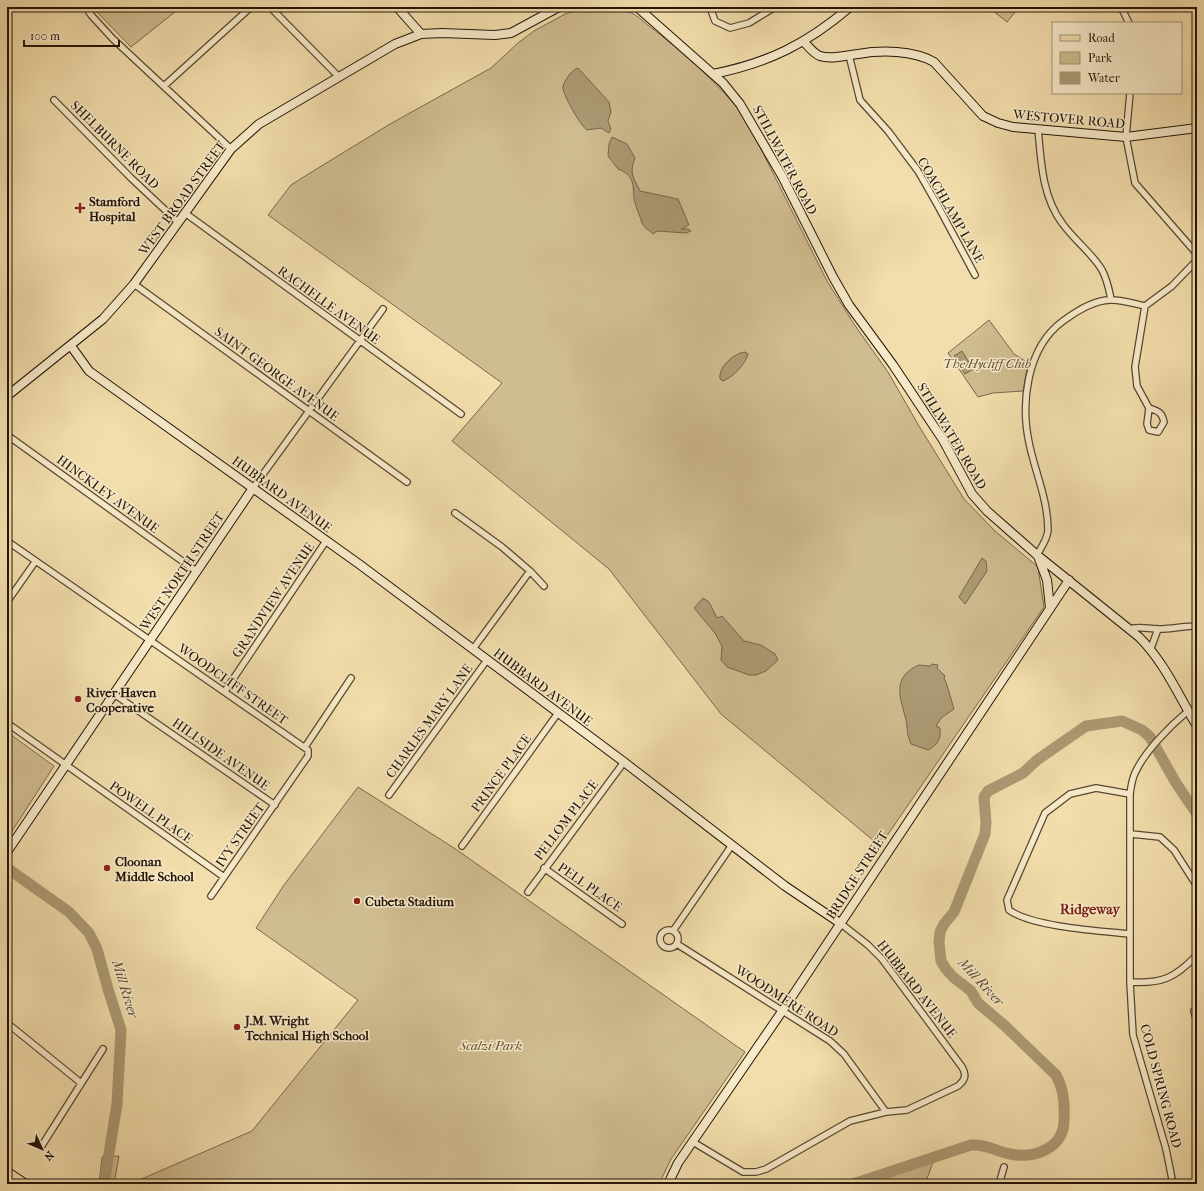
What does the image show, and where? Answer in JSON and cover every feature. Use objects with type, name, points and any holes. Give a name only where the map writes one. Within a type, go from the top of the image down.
[{"type":"main road","points":[[397,7],[421,34]]},
{"type":"main road","name":"WEST BROAD STREET","points":[[7,396],[103,319],[134,284],[231,150],[259,124],[395,44],[421,34],[442,33],[495,35],[511,33],[559,7]]},
{"type":"main road","name":"STILLWATER ROAD","points":[[637,7],[713,74],[737,100],[757,131],[833,277],[850,305],[894,365],[943,440],[972,494],[987,511],[1037,555],[1130,629],[1151,648],[1168,671],[1197,726]]},
{"type":"main road","points":[[713,74],[761,62],[804,42],[850,7]]},
{"type":"main road","name":"WESTOVER ROAD","points":[[804,42],[820,56],[864,53],[900,53],[925,56],[934,62],[983,116],[1006,125],[1126,137],[1197,128]]},
{"type":"main road","name":"HUBBARD AVENUE","points":[[71,346],[89,370],[473,648],[785,886],[840,923]]},
{"type":"main road","name":"WEST NORTH STREET","points":[[7,852],[253,488]]},
{"type":"main road","points":[[1037,555],[1047,580],[1050,608]]},
{"type":"main road","name":"BRIDGE STREET","points":[[668,1184],[678,1163],[783,1010],[1069,580]]},
{"type":"main road","points":[[7,1172],[25,1184]]},
{"type":"main road","points":[[7,1181],[11,1184]]},
{"type":"street","points":[[86,7],[91,15],[112,38],[231,150]]},
{"type":"street","points":[[164,86],[251,7]]},
{"type":"street","points":[[270,7],[339,77]]},
{"type":"street","points":[[710,7],[715,21],[730,28],[749,23],[775,7]]},
{"type":"street","points":[[1121,7],[1125,11],[1129,22]]},
{"type":"street","name":"COACHLAMP LANE","points":[[849,55],[860,100],[888,131],[918,172],[975,275]]},
{"type":"street","points":[[1130,94],[1126,137],[1135,182],[1197,254]]},
{"type":"street","name":"SHELBURNE ROAD","points":[[54,100],[178,223]]},
{"type":"street","points":[[1038,129],[1043,181],[1054,210],[1062,224],[1101,268],[1107,280],[1111,300]]},
{"type":"street","name":"RACHELLE AVENUE","points":[[185,213],[461,414]]},
{"type":"street","points":[[1149,408],[1138,386],[1135,367],[1145,306],[1172,286],[1197,260]]},
{"type":"street","name":"SAINT GEORGE AVENUE","points":[[134,284],[407,482]]},
{"type":"street","points":[[1037,555],[1048,532],[1044,494],[1029,446],[1026,415],[1028,382],[1038,351],[1055,327],[1079,309],[1111,300],[1145,306]]},
{"type":"street","name":"WEST NORTH STREET","points":[[253,488],[383,309]]},
{"type":"street","name":"HINCKLEY AVENUE","points":[[7,434],[196,571]]},
{"type":"street","points":[[455,513],[502,547],[530,571],[544,586]]},
{"type":"street","name":"WOODCLIFF STREET","points":[[7,541],[305,747]]},
{"type":"street","name":"GRANDVIEW AVENUE","points":[[224,691],[326,541]]},
{"type":"street","points":[[7,602],[36,562]]},
{"type":"street","points":[[473,648],[530,571]]},
{"type":"street","points":[[1130,629],[1139,627],[1158,629],[1197,626]]},
{"type":"street","points":[[1151,648],[1158,629]]},
{"type":"street","name":"CHARLES MARY LANE","points":[[389,795],[487,660]]},
{"type":"street","points":[[305,747],[351,678]]},
{"type":"street","name":"HILLSIDE AVENUE","points":[[114,694],[275,805]]},
{"type":"street","name":"COLD SPRING ROAD","points":[[1173,1184],[1166,1149],[1133,1035],[1130,982],[1130,794],[1134,774],[1144,757],[1177,720],[1188,711]]},
{"type":"street","name":"PRINCE PLACE","points":[[462,846],[558,713]]},
{"type":"street","name":"POWELL PLACE","points":[[7,723],[224,877]]},
{"type":"street","name":"IVY STREET","points":[[211,896],[308,756],[308,750],[305,747]]},
{"type":"street","name":"PELLOM PLACE","points":[[528,892],[544,868],[624,762]]},
{"type":"street","points":[[1130,794],[1096,788],[1070,794],[1045,813],[1007,900],[1009,910],[1017,916],[1073,928],[1130,934]]},
{"type":"street","points":[[1131,834],[1160,837],[1174,850],[1197,886]]},
{"type":"street","name":"WOODMERE ROAD","points":[[732,845],[673,931],[664,932],[661,941],[667,948],[677,944],[830,1041],[844,1054],[886,1112]]},
{"type":"street","name":"PELL PLACE","points":[[544,868],[622,924]]},
{"type":"street","name":"HUBBARD AVENUE","points":[[840,923],[868,945],[882,959],[962,1066],[965,1076],[963,1081],[958,1086],[917,1106],[907,1110],[886,1112]]},
{"type":"street","points":[[673,931],[678,936],[677,944]]},
{"type":"street","points":[[1130,982],[1146,983],[1165,980],[1185,968],[1197,955]]},
{"type":"street","points":[[1194,1011],[1197,1022]]},
{"type":"street","points":[[7,1023],[81,1083]]},
{"type":"street","points":[[41,1147],[103,1049]]},
{"type":"street","points":[[693,1142],[743,1172],[756,1172],[766,1169],[850,1121],[886,1112]]},
{"type":"street","points":[[999,1184],[1004,1167]]},
{"type":"green space","points":[[92,7],[181,7],[131,47]]},
{"type":"green space","points":[[587,7],[618,9],[637,16],[700,68],[735,104],[745,117],[827,281],[854,324],[888,372],[964,499],[995,531],[1038,567],[1044,607],[880,846],[721,714],[609,569],[452,441],[502,383],[268,215],[291,185],[390,124],[491,68],[518,43],[534,31],[565,14]]},
{"type":"green space","points":[[994,7],[1011,7],[1016,11],[1007,22],[992,10]]},
{"type":"green space","name":"The Hycliff Club","points":[[989,320],[1014,354],[1028,363],[1023,391],[993,393],[978,397],[948,353]]},
{"type":"green space","points":[[7,732],[54,766],[7,839]]},
{"type":"green space","name":"Scalzi Park","points":[[358,787],[454,848],[745,1052],[671,1159],[659,1184],[130,1184],[252,1131],[358,1000],[256,928],[284,885]]},
{"type":"green space","points":[[119,1156],[114,1184],[99,1184],[102,1157]]},
{"type":"green space","points":[[933,1162],[925,1184],[868,1184],[895,1173]]},
{"type":"water","points":[[578,68],[609,102],[611,112],[608,121],[611,129],[609,133],[601,128],[587,130],[577,117],[567,98],[563,85],[569,75]]},
{"type":"water","points":[[612,137],[627,144],[635,158],[632,172],[640,191],[678,199],[689,225],[681,229],[688,229],[691,231],[686,233],[657,231],[653,234],[644,226],[634,199],[632,181],[630,177],[618,169],[608,156],[609,144]]},
{"type":"water","points":[[962,351],[973,369],[965,374],[954,356]]},
{"type":"water","points":[[745,352],[748,354],[738,370],[731,377],[723,381],[720,379],[720,374],[724,365],[736,355]]},
{"type":"water","points":[[982,558],[986,561],[987,571],[965,604],[959,597]]},
{"type":"water","points":[[703,598],[709,602],[717,618],[722,616],[744,641],[761,645],[775,654],[778,660],[766,671],[756,675],[749,675],[727,667],[721,660],[722,646],[715,633],[694,608]]},
{"type":"water","points":[[932,664],[938,665],[937,668],[945,676],[944,679],[954,709],[941,718],[936,726],[940,728],[939,738],[936,744],[928,750],[911,744],[908,737],[906,719],[901,701],[900,687],[905,675],[911,669],[919,665],[930,666]]},
{"type":"waterway","name":"Mill River","points":[[853,1184],[971,1145],[987,1147],[1005,1153],[1019,1155],[1038,1153],[1054,1144],[1063,1130],[1064,1102],[1061,1086],[1056,1075],[1004,1025],[978,1003],[971,991],[953,977],[941,961],[939,942],[940,932],[944,924],[954,912],[985,834],[986,823],[984,797],[988,791],[1023,773],[1037,760],[1086,726],[1122,721],[1142,730],[1150,737],[1176,783],[1197,814]]},
{"type":"waterway","name":"Mill River","points":[[7,868],[69,912],[89,933],[97,949],[121,1030],[117,1104],[104,1184]]},
{"type":"place","name":"Stamford Hospital","points":[[80,208]]},
{"type":"place","name":"River Haven Cooperative","points":[[78,699]]},
{"type":"place","name":"Cloonan Middle School","points":[[107,868]]},
{"type":"place","name":"Cubeta Stadium","points":[[357,901]]},
{"type":"place","name":"J.M. Wright Technical High School","points":[[237,1027]]},
{"type":"district","name":"Ridgeway","points":[[1090,909]]}]
